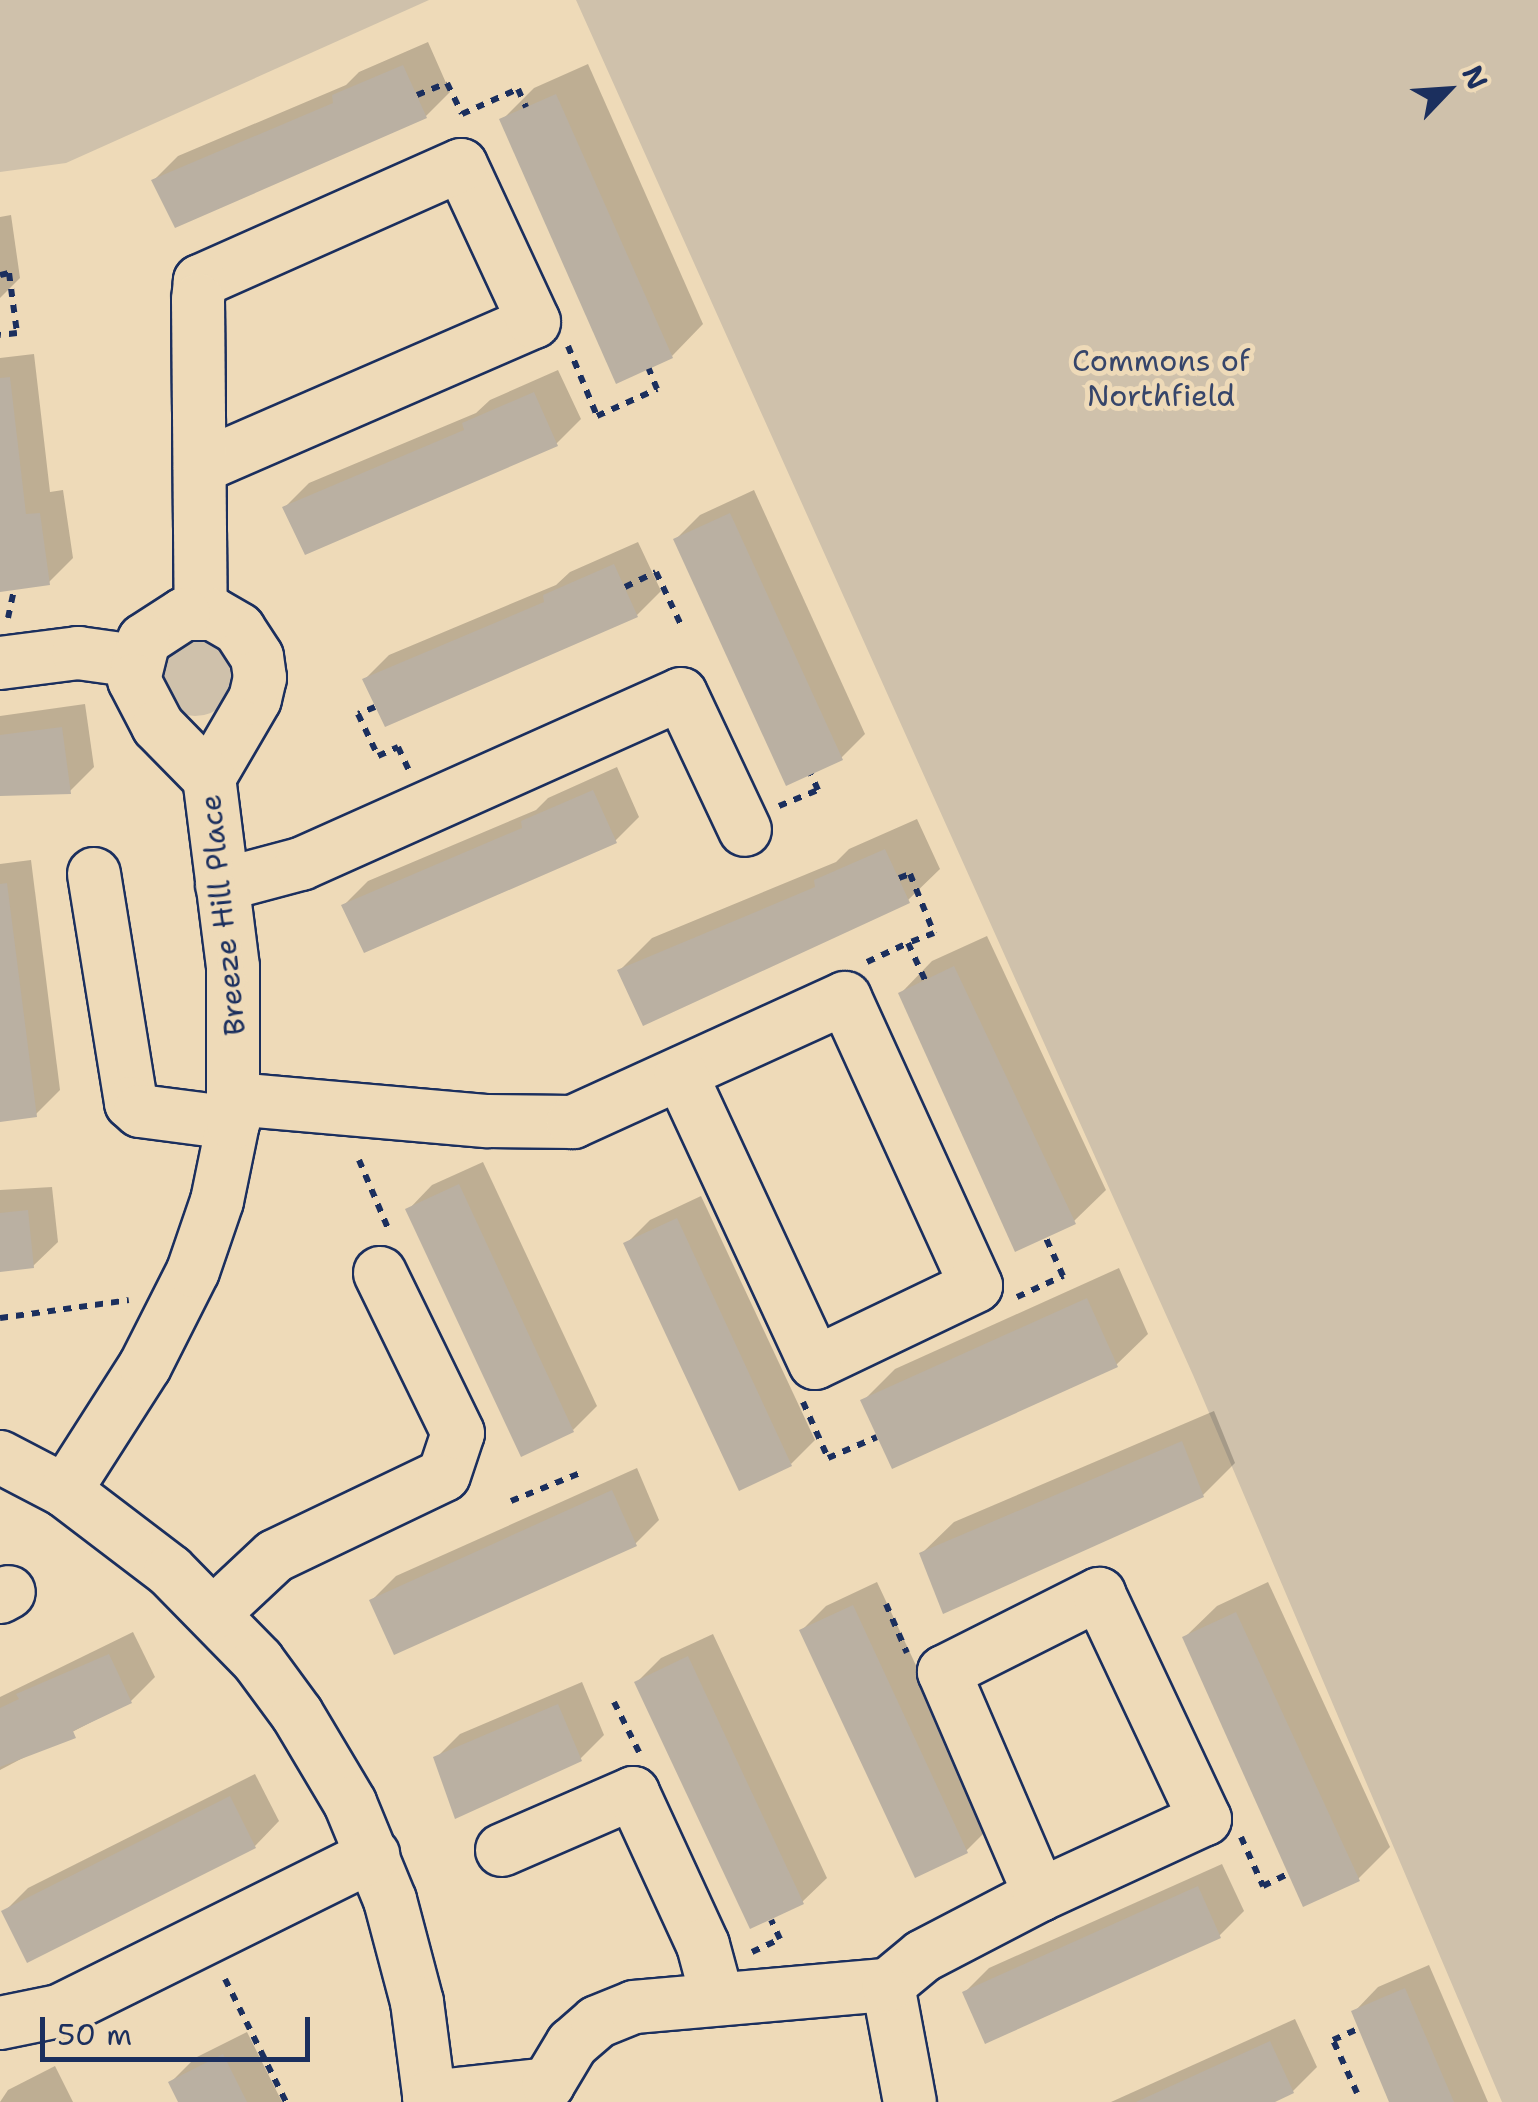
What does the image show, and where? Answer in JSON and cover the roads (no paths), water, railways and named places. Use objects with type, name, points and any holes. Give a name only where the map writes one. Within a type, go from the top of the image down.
[{"type":"street","points":[[0,663],[78,652],[135,661],[155,628],[201,612],[200,467],[200,281],[462,165],[534,322],[200,467]]},
{"type":"street","name":"Breeze Hill Place","points":[[201,612],[240,629],[257,657],[260,678],[255,700],[209,778]]},
{"type":"street","name":"Breeze Hill Place","points":[[65,1491],[145,1366],[193,1271],[217,1202],[234,1111],[238,1034],[209,778],[147,711],[134,680],[135,661]]},
{"type":"street","points":[[222,885],[301,864],[681,694],[755,821]]},
{"type":"street","points":[[94,874],[131,1103],[140,1111],[558,1122],[680,1074],[845,998],[976,1286],[815,1363],[680,1074]]},
{"type":"street","points":[[214,1613],[275,1556],[444,1474],[458,1433],[387,1257]]},
{"type":"street","points":[[0,1457],[65,1491],[136,1542],[214,1613],[297,1714],[373,1854],[417,2002],[430,2099],[552,2093],[572,2044],[597,2022],[727,1978],[888,1985],[924,1956],[1040,1895],[1205,1819],[1100,1594],[944,1672],[1040,1895]]},
{"type":"street","points":[[502,1850],[633,1792],[702,1945],[727,1978]]},
{"type":"street","points":[[0,2023],[59,2012],[373,1854]]},
{"type":"street","points":[[888,1985],[910,2102]]},
{"type":"park label","name":"Commons of Northfield","points":[[1161,378]]}]
